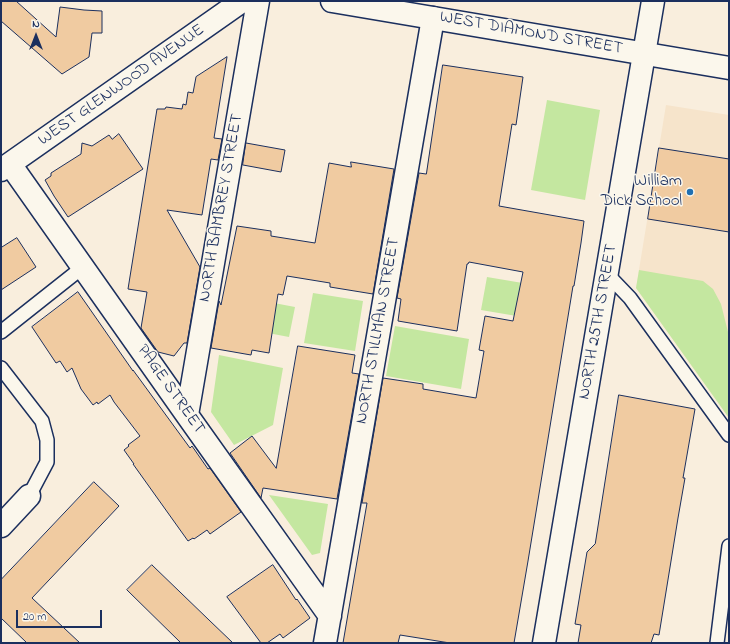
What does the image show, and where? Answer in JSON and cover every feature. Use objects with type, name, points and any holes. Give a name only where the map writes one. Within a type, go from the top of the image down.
[{"type":"street","name":"WEST GLENWOOD AVENUE","points":[[6,167],[242,1]]},
{"type":"street","name":"NORTH BAMBREY STREET","points":[[187,414],[258,1]]},
{"type":"street","name":"WEST DIAMOND STREET","points":[[332,1],[389,6],[433,18],[729,68]]},
{"type":"street","name":"NORTH 25TH STREET","points":[[544,643],[653,1]]},
{"type":"street","name":"NORTH STILLMAN STREET","points":[[325,643],[433,18]]},
{"type":"street","name":"PAGE STREET","points":[[6,167],[83,267],[330,616]]},
{"type":"street","points":[[1,526],[29,496]]},
{"type":"lane","points":[[1,332],[83,267]]},
{"type":"lane","points":[[607,274],[630,298],[729,435]]},
{"type":"lane","points":[[1,368],[42,421],[47,440],[47,462],[29,496]]},
{"type":"lane","points":[[717,643],[729,546]]},
{"type":"shaded area","name":"William Dick School","points":[[666,105],[729,115],[729,418],[636,288]]},
{"type":"green space","points":[[547,100],[600,110],[585,200],[531,190]]},
{"type":"green space","points":[[639,270],[703,281],[713,289],[721,304],[729,336],[729,418],[636,288]]},
{"type":"green space","points":[[487,277],[570,291],[564,324],[481,310]]},
{"type":"green space","points":[[313,293],[363,301],[355,351],[304,343]]},
{"type":"green space","points":[[232,295],[295,307],[289,337],[226,325]]},
{"type":"green space","points":[[395,326],[469,339],[461,389],[386,376]]},
{"type":"green space","points":[[219,355],[283,368],[273,425],[234,445],[211,412]]},
{"type":"green space","points":[[269,495],[328,504],[320,553],[312,555]]},
{"type":"building","points":[[1,1],[16,1],[56,37],[60,7],[102,11],[102,33],[92,33],[89,57],[62,74],[1,21]]},
{"type":"building","points":[[227,57],[214,138],[222,139],[218,160],[211,159],[202,215],[167,210],[200,267],[187,343],[184,343],[174,356],[158,352],[141,328],[147,292],[128,289],[157,109],[165,109],[166,107],[182,109],[183,104],[186,105],[188,92],[193,93],[196,77]]},
{"type":"building","points":[[443,65],[523,77],[516,125],[512,124],[499,206],[584,221],[514,643],[450,643],[400,635],[398,643],[343,643],[367,503],[362,503],[383,378],[423,384],[423,389],[476,398],[484,351],[479,350],[485,316],[513,321],[523,272],[469,262],[467,264],[457,331],[398,321],[401,299],[397,298],[419,173],[426,174]]},
{"type":"building","points":[[119,134],[143,169],[68,217],[45,180],[51,176],[51,173],[81,154],[82,143],[92,146],[109,135],[112,139]]},
{"type":"building","points":[[246,143],[285,150],[281,172],[243,165]]},
{"type":"building","points":[[659,148],[729,159],[729,232],[648,219]]},
{"type":"building","points":[[351,162],[394,169],[373,294],[330,287],[330,283],[287,276],[283,295],[278,294],[269,353],[252,350],[251,355],[211,348],[219,301],[221,305],[237,226],[271,231],[271,236],[315,243],[329,163],[351,167]]},
{"type":"building","points":[[17,238],[36,267],[1,290],[1,248]]},
{"type":"building","points":[[78,292],[133,371],[190,448],[192,446],[208,469],[210,468],[241,512],[210,534],[207,530],[194,539],[193,538],[188,541],[124,450],[140,436],[110,395],[98,404],[97,402],[93,405],[81,389],[72,368],[67,372],[60,361],[56,363],[32,327]]},
{"type":"building","points":[[298,346],[355,355],[352,373],[359,374],[337,499],[263,488],[261,498],[230,453],[252,436],[276,468]]},
{"type":"building","points":[[619,395],[695,409],[683,478],[685,478],[659,635],[654,634],[651,643],[578,643],[581,625],[575,624],[587,552],[595,544]]},
{"type":"building","points":[[94,482],[119,506],[32,598],[80,643],[27,643],[1,618],[1,580]]},
{"type":"building","points":[[152,565],[233,643],[181,643],[127,590]]},
{"type":"building","points":[[273,565],[310,618],[283,638],[280,634],[267,643],[261,643],[227,597]]},
{"type":"place","name":"William Dick School","points":[[690,192]]}]
